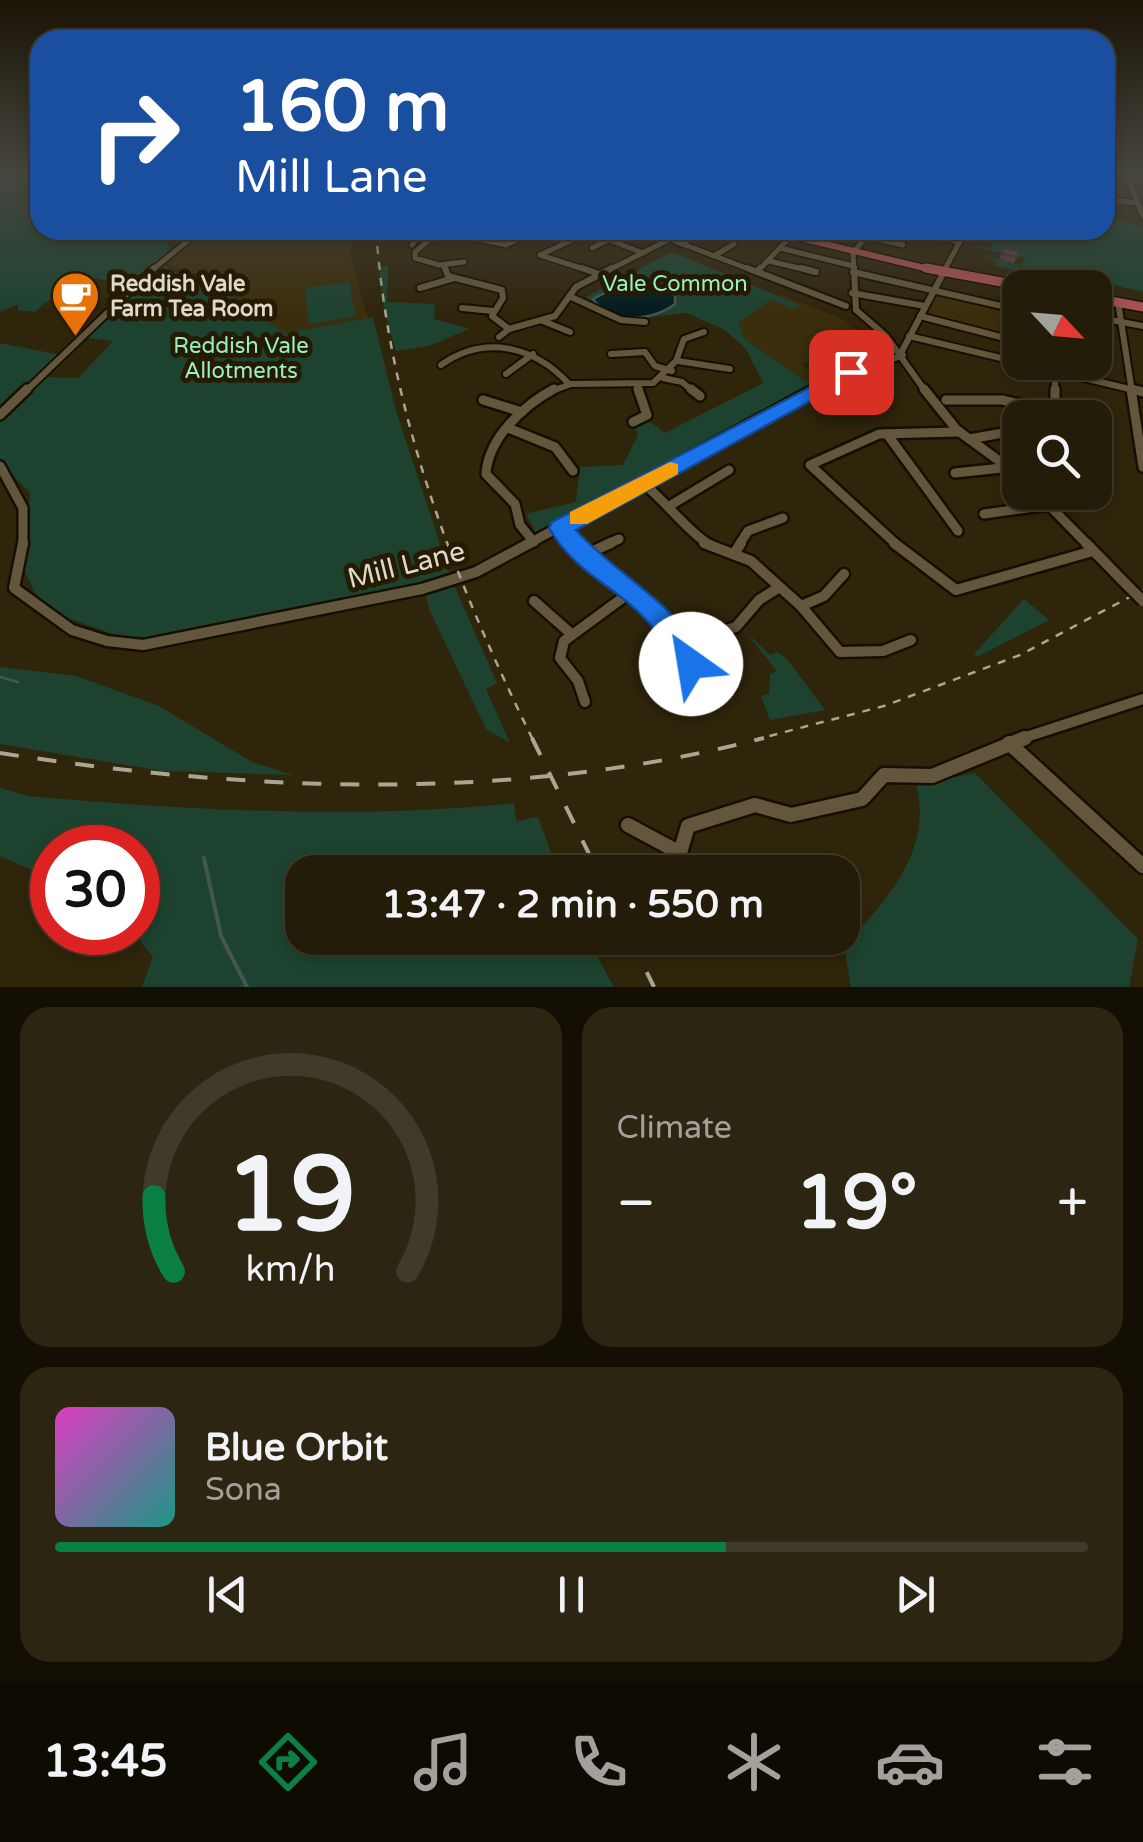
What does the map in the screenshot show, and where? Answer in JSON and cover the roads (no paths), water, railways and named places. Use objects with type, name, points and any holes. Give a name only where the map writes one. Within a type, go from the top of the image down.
[{"type":"main road","points":[[798,240],[855,261],[1002,283]]},
{"type":"main road","points":[[1112,301],[1143,307]]},
{"type":"street","points":[[0,414],[188,240]]},
{"type":"street","points":[[429,240],[415,258],[444,266],[464,262]]},
{"type":"street","points":[[482,240],[502,245],[515,240]]},
{"type":"street","points":[[571,240],[540,255],[599,274]]},
{"type":"street","points":[[592,248],[608,240]]},
{"type":"street","points":[[612,240],[642,252]]},
{"type":"street","points":[[499,337],[508,329],[555,316],[569,296],[599,274],[668,240]]},
{"type":"street","points":[[672,240],[846,306]]},
{"type":"street","points":[[681,244],[688,240]]},
{"type":"street","points":[[756,272],[787,240]]},
{"type":"street","points":[[865,240],[855,261],[852,293],[856,310],[892,340],[958,432],[1002,461]]},
{"type":"street","points":[[888,240],[903,245]]},
{"type":"street","points":[[902,353],[960,242],[952,240]]},
{"type":"street","points":[[414,243],[424,244]]},
{"type":"street","points":[[714,256],[734,244]]},
{"type":"street","points":[[780,248],[855,261],[934,289],[1002,306]]},
{"type":"street","points":[[770,261],[816,272]]},
{"type":"street","points":[[444,266],[454,278]]},
{"type":"street","points":[[420,288],[454,278],[500,288],[503,298],[492,316],[508,329]]},
{"type":"street","points":[[852,293],[925,306]]},
{"type":"street","points":[[569,296],[587,300],[613,319],[644,322]]},
{"type":"street","points":[[1118,302],[1143,467]]},
{"type":"street","points":[[462,308],[493,312]]},
{"type":"street","points":[[920,316],[1002,336]]},
{"type":"street","points":[[1112,320],[1143,326]]},
{"type":"street","points":[[543,321],[570,332]]},
{"type":"street","points":[[534,542],[520,524],[516,504],[486,474],[486,454],[522,412],[569,384],[638,388],[672,371],[684,340],[704,332]]},
{"type":"street","points":[[892,340],[908,338],[1002,357]]},
{"type":"street","points":[[441,365],[454,353],[491,345],[533,354],[561,372],[569,384]]},
{"type":"street","points":[[611,354],[644,352],[656,366],[672,371]]},
{"type":"street","name":"Mill Lane","points":[[0,466],[17,484],[26,505],[14,588],[30,605],[79,633],[122,645],[422,589],[476,572],[831,380],[902,353]]},
{"type":"street","points":[[506,374],[533,354]]},
{"type":"street","points":[[678,360],[730,370]]},
{"type":"street","points":[[662,378],[682,382],[700,396]]},
{"type":"street","points":[[831,380],[851,396]]},
{"type":"street","points":[[1097,380],[1143,392]]},
{"type":"street","points":[[633,422],[647,415],[638,388]]},
{"type":"street","points":[[483,400],[522,412]]},
{"type":"street","points":[[946,400],[1002,401]]},
{"type":"street","points":[[508,428],[557,446],[566,452],[573,471]]},
{"type":"street","points":[[958,432],[887,434],[810,465],[943,586],[967,589],[1016,576],[1056,557],[1094,552]]},
{"type":"street","points":[[887,434],[958,531]]},
{"type":"street","points":[[969,440],[1002,434]]},
{"type":"street","points":[[955,473],[1002,468]]},
{"type":"street","points":[[671,505],[728,470]]},
{"type":"street","points":[[644,484],[671,505],[700,541],[751,561],[801,606],[840,652],[883,651],[911,640]]},
{"type":"street","points":[[984,514],[1013,510]]},
{"type":"street","points":[[1054,510],[1143,600]]},
{"type":"street","points":[[734,554],[748,531],[783,518]]},
{"type":"street","points":[[560,528],[595,568],[632,591],[682,643],[695,682],[689,690],[665,699]]},
{"type":"street","points":[[584,556],[619,539]]},
{"type":"street","points":[[801,606],[824,596],[844,574]]},
{"type":"street","points":[[682,643],[736,627],[759,600],[778,588]]},
{"type":"street","points":[[585,702],[578,681],[560,658],[568,631],[595,619],[632,591]]},
{"type":"street","points":[[534,602],[568,631]]},
{"type":"street","points":[[628,825],[680,854],[688,826],[755,805],[791,815],[862,799],[884,775],[932,776],[1009,744],[1143,700]]},
{"type":"street","points":[[1009,744],[1143,866]]},
{"type":"water","points":[[639,276],[675,296],[675,304],[655,314],[632,318],[610,313],[593,299]]},
{"type":"waterway","points":[[0,677],[18,682]]},
{"type":"waterway","points":[[204,858],[221,936],[247,987]]},
{"type":"railway","points":[[377,240],[395,364],[429,492],[477,617],[533,740]]},
{"type":"railway","points":[[754,740],[884,706],[1020,655],[1143,590]]},
{"type":"railway","points":[[532,738],[550,775]]},
{"type":"railway","points":[[550,775],[670,759],[764,738]]},
{"type":"railway","points":[[0,753],[190,776],[286,783],[479,782],[550,775]]},
{"type":"railway","points":[[550,775],[590,855]]},
{"type":"railway","points":[[638,955],[654,987]]},
{"type":"place","name":"Reddish Vale Farm Tea Room","points":[[75,338]]},
{"type":"park label","name":"Vale Common","points":[[675,283]]},
{"type":"park label","name":"Reddish Vale Allotments","points":[[241,358]]}]
